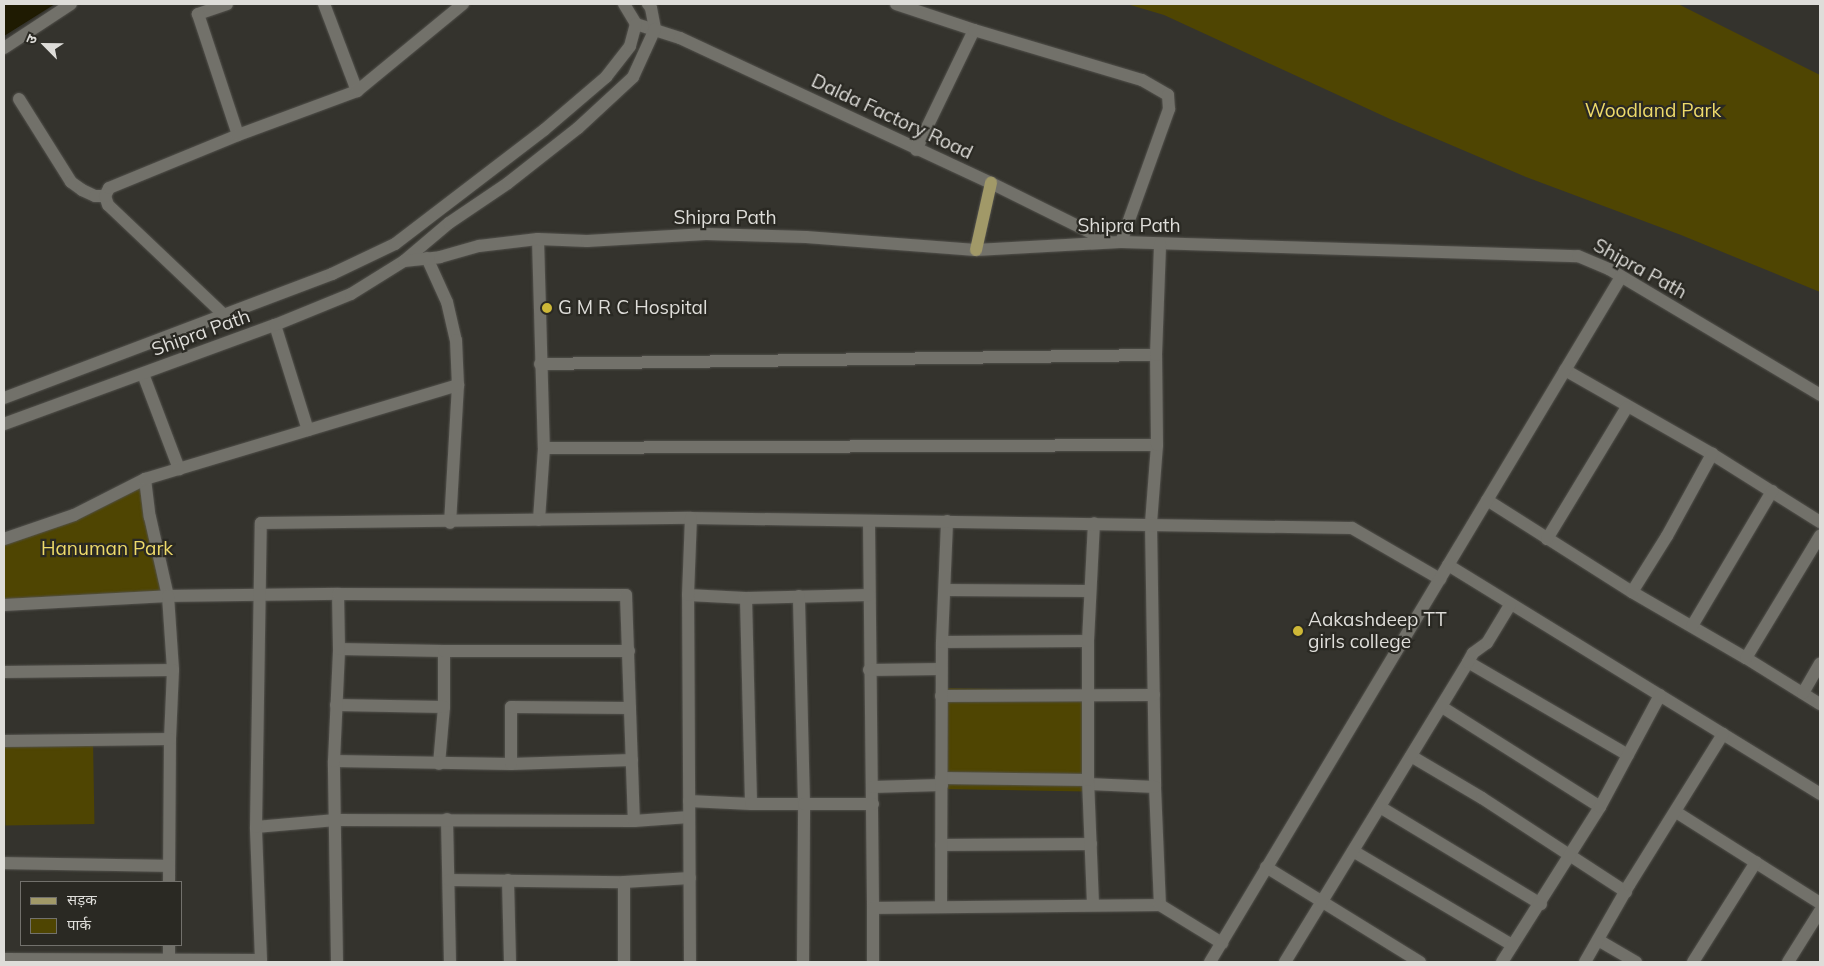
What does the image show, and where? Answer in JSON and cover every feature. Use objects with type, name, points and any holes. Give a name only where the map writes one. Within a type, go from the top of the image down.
[{"type":"main road","points":[[976,250],[992,183]]},
{"type":"street","points":[[4,48],[71,4]]},
{"type":"street","points":[[227,4],[196,9],[238,135]]},
{"type":"street","points":[[324,4],[357,91]]},
{"type":"street","points":[[223,314],[129,227],[108,205],[105,196],[109,188],[238,135],[357,91],[463,4]]},
{"type":"street","points":[[624,4],[636,24]]},
{"type":"street","points":[[383,251],[404,261],[449,223],[508,183],[578,128],[633,77],[655,29],[651,8],[648,4]]},
{"type":"street","points":[[896,4],[974,30],[1142,80],[1168,95],[1169,109],[1116,242]]},
{"type":"street","name":"Dalda Factory Road","points":[[636,24],[680,38],[1116,242]]},
{"type":"street","name":"Shipra Path","points":[[4,398],[332,274],[396,244],[544,130],[606,77],[630,46],[636,24]]},
{"type":"street","points":[[916,150],[974,30]]},
{"type":"street","points":[[19,99],[70,182],[88,193],[105,196]]},
{"type":"street","name":"Shipra Path","points":[[4,424],[276,325],[351,294],[404,261],[428,258],[479,246],[538,239],[587,241],[706,234],[806,237],[976,250],[1116,242],[1578,256],[1609,269],[1820,395]]},
{"type":"street","points":[[538,239],[540,364],[544,448],[539,520]]},
{"type":"street","points":[[1160,244],[1156,355],[1157,445],[1151,523],[1155,787],[1160,905]]},
{"type":"street","points":[[428,258],[447,302],[456,340],[458,385],[450,523]]},
{"type":"street","points":[[1210,962],[1621,277]]},
{"type":"street","points":[[276,325],[308,430]]},
{"type":"street","points":[[540,364],[1156,355]]},
{"type":"street","points":[[1565,370],[1712,454],[1820,522]]},
{"type":"street","points":[[142,374],[179,469]]},
{"type":"street","points":[[4,538],[74,515],[145,479],[458,385]]},
{"type":"street","points":[[1547,539],[1627,407]]},
{"type":"street","points":[[544,448],[1157,445]]},
{"type":"street","points":[[1632,592],[1712,454]]},
{"type":"street","points":[[145,479],[150,517],[168,596],[173,670],[170,739],[169,881]]},
{"type":"street","points":[[1692,626],[1772,492]]},
{"type":"street","points":[[1486,500],[1632,592],[1746,658],[1820,704]]},
{"type":"street","points":[[4,960],[169,958],[261,961],[256,827],[261,523],[450,523],[691,518],[870,522],[1094,522],[1352,528],[1440,579]]},
{"type":"street","points":[[690,962],[688,595],[691,518]]},
{"type":"street","points":[[941,907],[941,669],[947,521]]},
{"type":"street","points":[[870,522],[869,670],[873,804],[873,962]]},
{"type":"street","points":[[1093,904],[1089,782],[1088,641],[1089,591],[1094,522]]},
{"type":"street","points":[[1746,658],[1820,536]]},
{"type":"street","points":[[1448,565],[1510,605],[1820,794]]},
{"type":"street","points":[[945,590],[1089,591]]},
{"type":"street","points":[[4,605],[168,596],[338,594],[626,595],[634,821]]},
{"type":"street","points":[[337,962],[334,761],[339,649],[338,594]]},
{"type":"street","points":[[688,595],[746,598],[870,595]]},
{"type":"street","points":[[799,596],[804,804],[803,962]]},
{"type":"street","points":[[746,598],[751,804]]},
{"type":"street","points":[[1287,962],[1352,851],[1468,662],[1487,643],[1510,605]]},
{"type":"street","points":[[942,642],[1088,641]]},
{"type":"street","points":[[339,649],[629,651]]},
{"type":"street","points":[[439,764],[444,708],[444,651]]},
{"type":"street","points":[[1468,662],[1628,755]]},
{"type":"street","points":[[1803,693],[1820,664]]},
{"type":"street","points":[[869,670],[941,669]]},
{"type":"street","points":[[4,672],[173,670]]},
{"type":"street","points":[[942,696],[1154,695]]},
{"type":"street","points":[[1502,962],[1600,807],[1660,695]]},
{"type":"street","points":[[336,705],[444,708]]},
{"type":"street","points":[[511,764],[511,707],[630,708]]},
{"type":"street","points":[[1442,707],[1600,807]]},
{"type":"street","points":[[1585,962],[1723,734]]},
{"type":"street","points":[[4,741],[170,739]]},
{"type":"street","points":[[1411,756],[1482,798],[1569,857],[1626,892]]},
{"type":"street","points":[[334,761],[511,764],[632,760]]},
{"type":"street","points":[[872,787],[942,781],[1089,782],[1155,787]]},
{"type":"street","points":[[690,801],[751,804],[873,804]]},
{"type":"street","points":[[1380,807],[1540,904]]},
{"type":"street","points":[[1676,812],[1820,903]]},
{"type":"street","points":[[256,827],[336,820],[634,821],[689,817]]},
{"type":"street","points":[[447,819],[450,962]]},
{"type":"street","points":[[941,845],[1091,844]]},
{"type":"street","points":[[1352,851],[1512,945]]},
{"type":"street","points":[[4,862],[169,866]]},
{"type":"street","points":[[1693,962],[1756,862]]},
{"type":"street","points":[[1266,867],[1420,962]]},
{"type":"street","points":[[449,880],[624,882],[690,878]]},
{"type":"street","points":[[508,880],[510,962]]},
{"type":"street","points":[[624,882],[624,962]]},
{"type":"street","points":[[874,908],[1093,904],[1160,905],[1222,943]]},
{"type":"street","points":[[1788,962],[1820,910]]},
{"type":"street","points":[[1598,940],[1636,962]]},
{"type":"street","points":[[169,946],[169,958]]},
{"type":"green space","name":"Woodland Park","points":[[1127,4],[1678,4],[1820,75],[1820,292],[1681,235],[1526,177],[1390,119],[1164,15]]},
{"type":"green space","name":"Hanuman Park","points":[[145,479],[168,596],[4,605],[4,538]]},
{"type":"green space","points":[[941,688],[1088,691],[1086,792],[939,789]]},
{"type":"green space","points":[[93,740],[94,824],[5,826],[4,742]]},
{"type":"shaded area","points":[[4,4],[55,4],[4,36]]},
{"type":"place","name":"G M R C Hospital","points":[[547,308]]},
{"type":"place","name":"Aakashdeep TT girls college","points":[[1298,631]]}]
